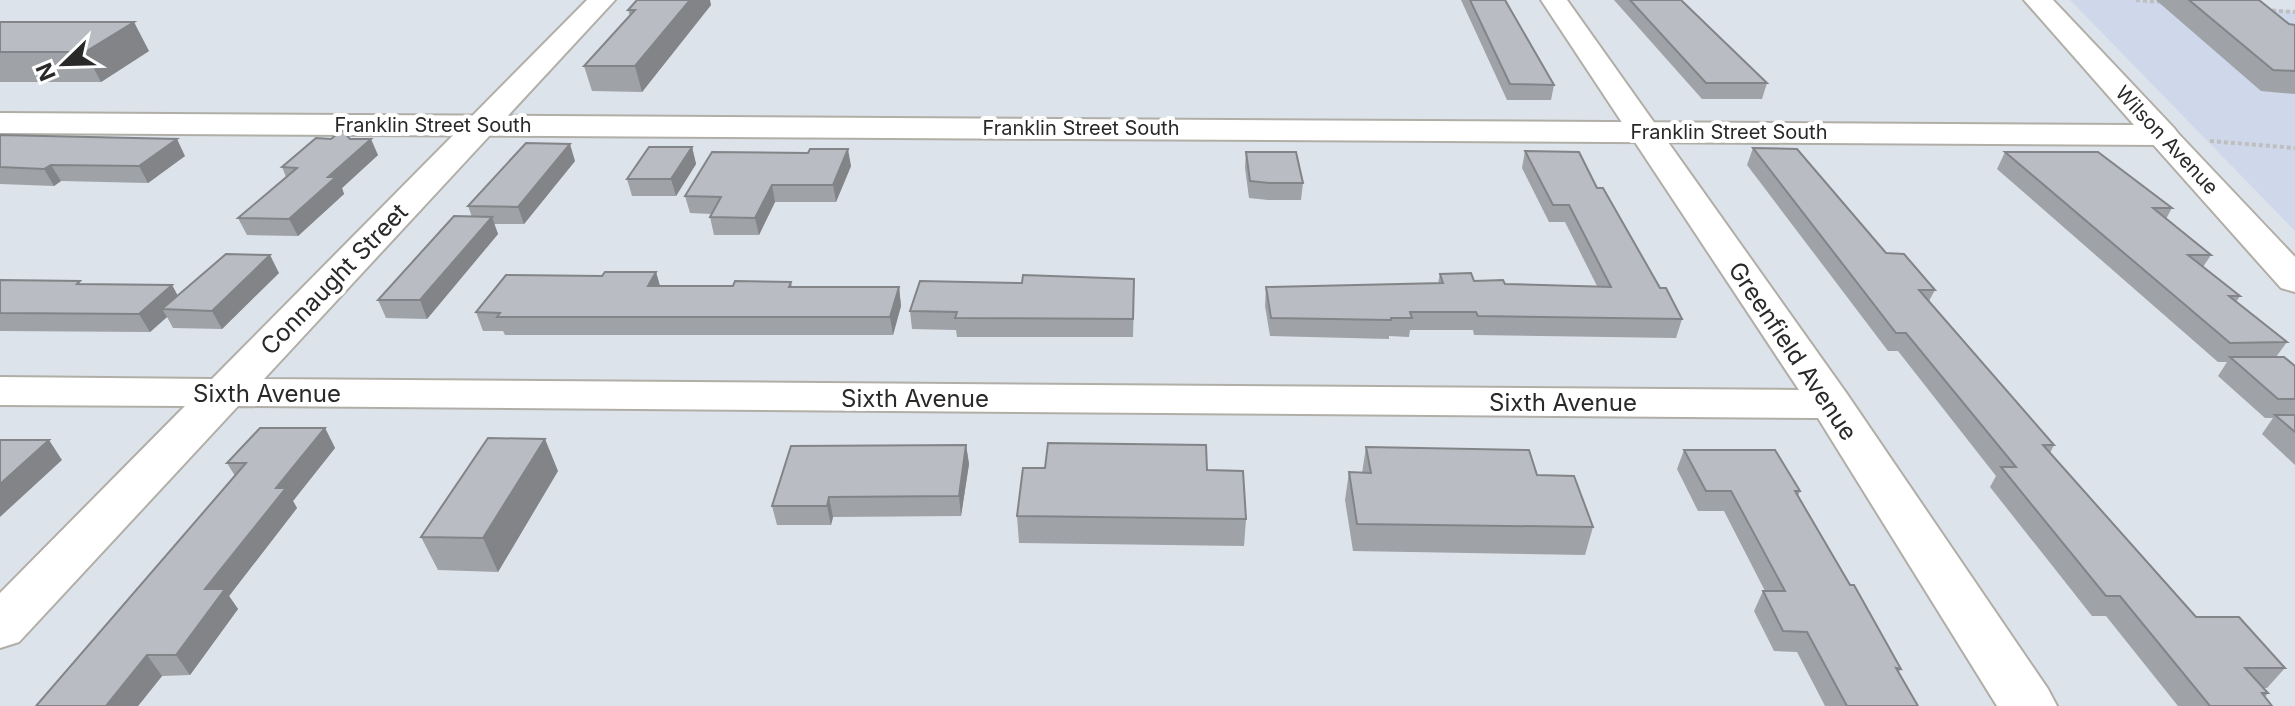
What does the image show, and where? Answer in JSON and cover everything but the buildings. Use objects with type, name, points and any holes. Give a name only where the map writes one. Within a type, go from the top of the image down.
[{"type":"street","name":"Connaught Street","points":[[0,627],[602,0]]},
{"type":"street","name":"Greenfield Avenue","points":[[1554,0],[1831,404],[2028,706]]},
{"type":"street","name":"Wilson Avenue","points":[[2038,0],[2295,280]]},
{"type":"street","name":"Franklin Street South","points":[[0,123],[2162,135]]},
{"type":"street","name":"Sixth Avenue","points":[[0,391],[1831,404]]},
{"type":"path","points":[[2136,0],[2168,2]]},
{"type":"path","points":[[2263,9],[2295,12]]},
{"type":"path","points":[[2201,140],[2295,148]]},
{"type":"shaded area","points":[[2070,0],[2159,0],[2295,11],[2295,231]]}]
